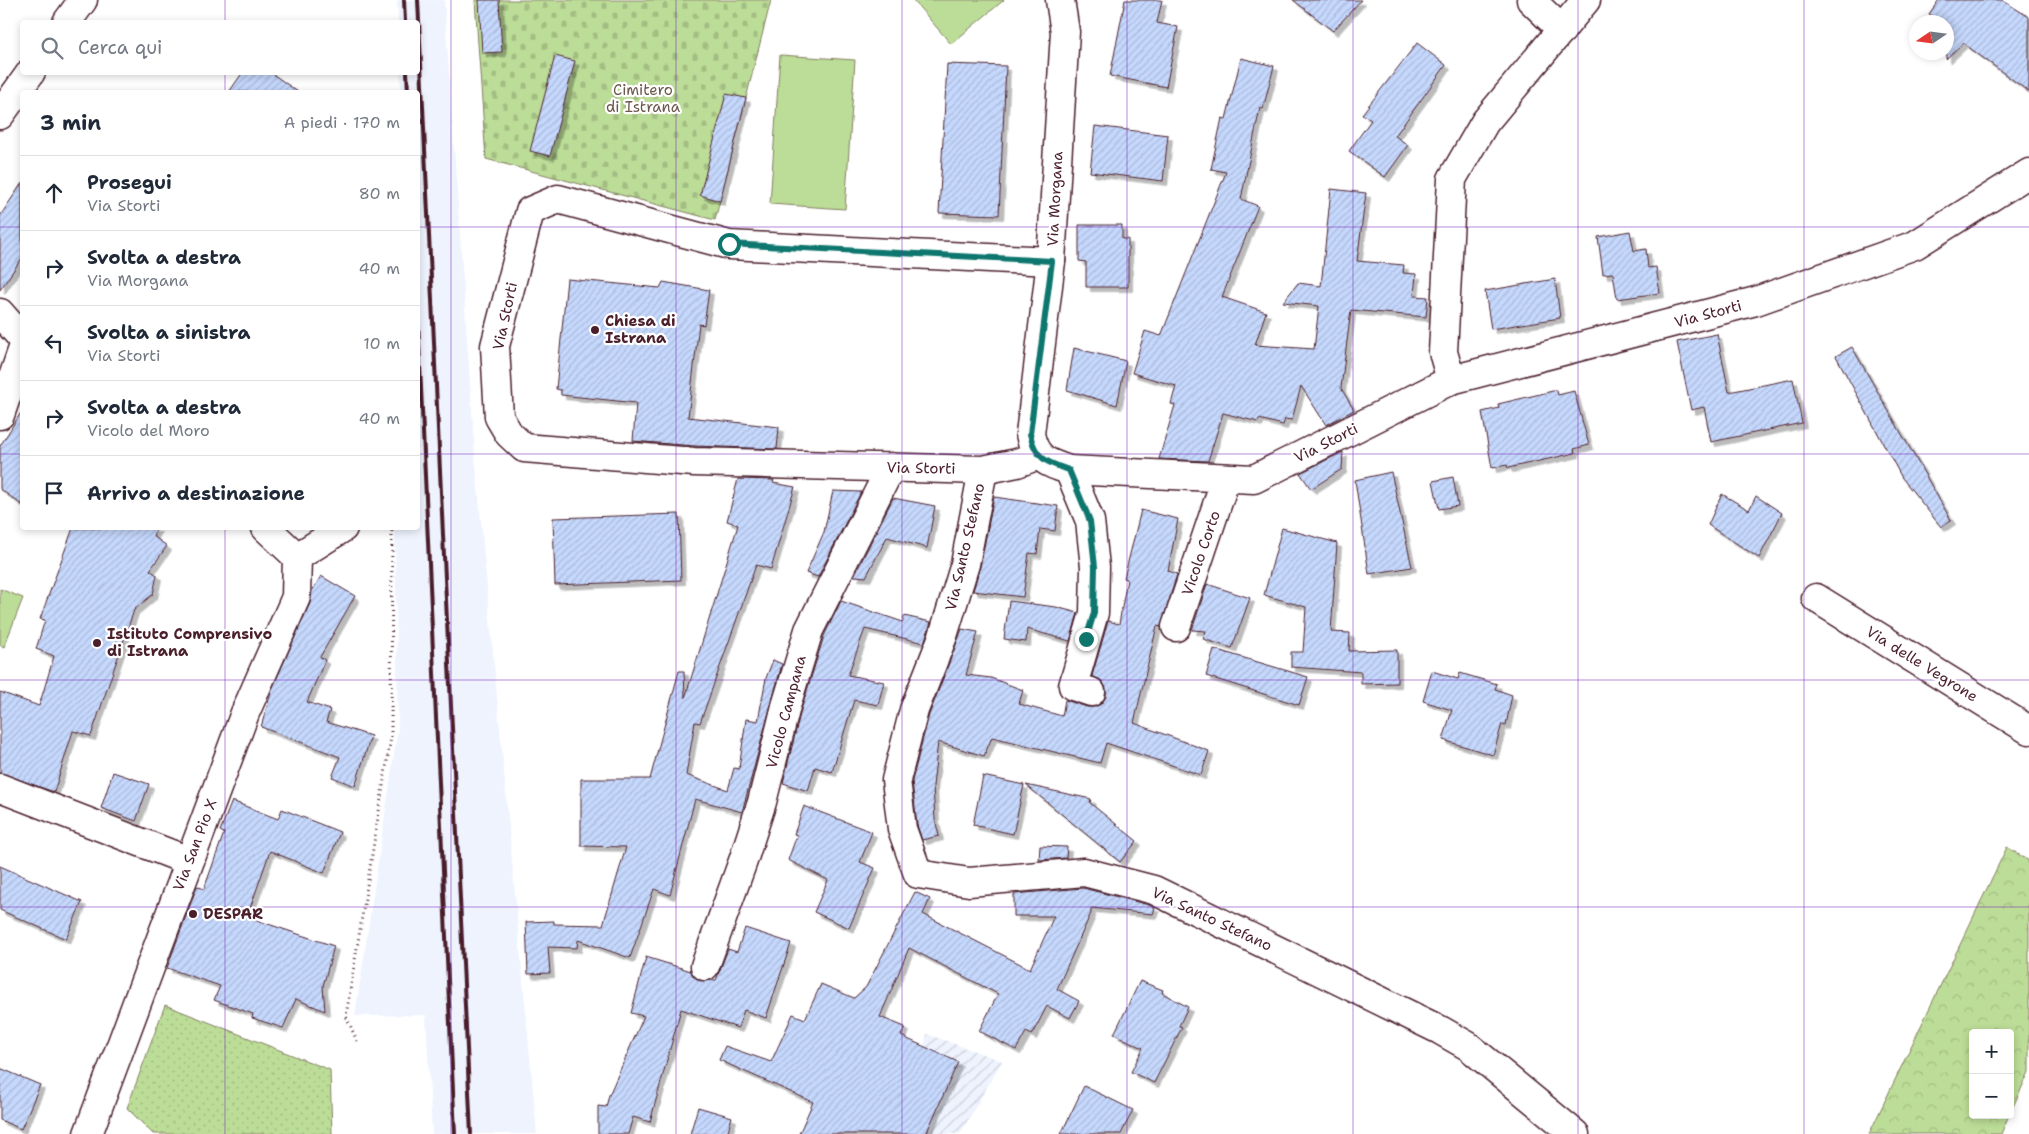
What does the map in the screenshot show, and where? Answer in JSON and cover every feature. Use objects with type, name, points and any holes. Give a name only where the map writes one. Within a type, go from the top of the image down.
[{"type":"street","points":[[68,20],[83,0]]},
{"type":"street","name":"Via Morgana","points":[[1039,455],[1033,447],[1030,434],[1052,261],[1065,32],[1060,0]]},
{"type":"street","points":[[1531,0],[1562,30]]},
{"type":"street","points":[[1451,380],[1443,352],[1452,179],[1485,122],[1586,0]]},
{"type":"street","points":[[0,115],[29,75]]},
{"type":"street","name":"Via Storti","points":[[1052,261],[729,244],[558,199],[530,211],[495,346],[499,417],[509,434],[524,448],[694,462],[983,470],[1017,463],[1039,455],[1050,464],[1069,470],[1254,479],[1451,380],[1756,301],[1915,245],[2029,174]]},
{"type":"street","points":[[0,313],[20,336]]},
{"type":"street","points":[[0,415],[20,357]]},
{"type":"street","name":"Vicolo Campana","points":[[705,966],[743,861],[759,810],[786,706],[809,630],[891,468]]},
{"type":"street","name":"Via Santo Stefano","points":[[983,470],[964,564],[943,636],[914,710],[896,780],[902,828],[918,874],[969,882],[1084,872],[1154,890],[1468,1046],[1575,1134]]},
{"type":"street","points":[[1069,470],[1090,521],[1095,567],[1094,613],[1073,686],[1091,692]]},
{"type":"street","name":"Vicolo Corto","points":[[1176,628],[1226,478]]},
{"type":"street","points":[[268,530],[297,557],[340,530]]},
{"type":"street","name":"Via San Pio X","points":[[88,1134],[245,713],[296,597],[297,557]]},
{"type":"street","name":"Via delle Vegrone","points":[[1816,598],[2029,730]]},
{"type":"street","points":[[0,788],[189,860]]},
{"type":"path","points":[[357,1041],[346,1016],[391,737],[392,530]]},
{"type":"shaded area","points":[[397,0],[444,0],[475,456],[537,1134],[432,1134],[426,1015],[355,1016],[398,728],[395,530],[420,530],[420,90],[401,90],[400,75],[420,75],[420,20],[398,20]]},
{"type":"shaded area","points":[[927,1034],[1002,1061],[960,1134],[822,1134],[914,1082]]},
{"type":"green space","name":"Cimitero di Istrana","points":[[475,0],[771,0],[715,220],[486,159]]},
{"type":"green space","points":[[913,0],[1004,0],[951,44]]},
{"type":"green space","points":[[780,55],[855,60],[845,209],[770,204]]},
{"type":"green space","points":[[0,589],[23,598],[4,647],[0,645]]},
{"type":"green space","points":[[2007,847],[2029,861],[2029,1072],[2014,1104],[2014,1029],[1969,1029],[1969,1119],[2007,1119],[2001,1134],[1869,1134]]},
{"type":"green space","points":[[165,1005],[330,1070],[332,1134],[153,1134],[127,1108]]},
{"type":"building","points":[[479,0],[499,0],[502,52],[482,53]]},
{"type":"building","points":[[1125,0],[1162,0],[1157,23],[1178,27],[1166,87],[1110,76]]},
{"type":"building","points":[[1293,0],[1361,0],[1333,31]]},
{"type":"building","points":[[1939,0],[2002,0],[2029,17],[2029,92],[1963,43],[1954,51],[1954,15],[1929,14]]},
{"type":"building","points":[[1417,43],[1446,65],[1395,136],[1408,145],[1385,177],[1349,151],[1371,120],[1362,114]]},
{"type":"building","points":[[555,56],[575,61],[550,156],[530,151]]},
{"type":"building","points":[[1241,58],[1274,66],[1263,109],[1260,108],[1241,199],[1258,206],[1222,297],[1266,312],[1255,345],[1314,349],[1319,306],[1283,302],[1298,283],[1321,286],[1331,189],[1366,193],[1357,261],[1404,265],[1403,273],[1416,274],[1414,296],[1428,297],[1426,317],[1351,310],[1341,388],[1354,410],[1326,425],[1301,386],[1292,420],[1285,419],[1283,425],[1259,419],[1258,422],[1223,413],[1208,461],[1159,459],[1175,405],[1171,404],[1176,386],[1132,373],[1145,331],[1161,336],[1226,172],[1211,169],[1222,118],[1226,119]]},
{"type":"building","points":[[947,64],[1006,66],[999,215],[939,213]]},
{"type":"building","points":[[241,75],[274,75],[295,90],[230,90]]},
{"type":"building","points":[[726,94],[746,98],[720,201],[700,195]]},
{"type":"building","points":[[1095,126],[1168,135],[1163,181],[1090,172]]},
{"type":"building","points":[[20,186],[20,261],[0,290],[0,216]]},
{"type":"building","points":[[1079,225],[1122,225],[1122,239],[1128,239],[1128,287],[1086,287],[1086,262],[1079,261]]},
{"type":"building","points":[[1630,231],[1634,251],[1646,249],[1648,268],[1656,267],[1660,293],[1617,299],[1613,273],[1603,274],[1598,237]]},
{"type":"building","points":[[567,279],[660,288],[663,282],[709,290],[704,325],[699,324],[688,417],[779,427],[777,449],[695,446],[633,441],[636,403],[561,395],[561,390],[556,389]]},
{"type":"building","points":[[1555,279],[1560,318],[1491,329],[1485,291]]},
{"type":"building","points":[[1717,334],[1729,392],[1793,379],[1802,423],[1711,442],[1704,407],[1691,410],[1677,342]]},
{"type":"building","points":[[1852,347],[1951,520],[1941,527],[1902,478],[1836,356]]},
{"type":"building","points":[[1074,348],[1126,361],[1117,405],[1067,390]]},
{"type":"building","points":[[1557,390],[1558,395],[1574,391],[1589,445],[1574,449],[1575,453],[1508,468],[1507,465],[1492,468],[1482,412],[1499,408],[1498,404]]},
{"type":"building","points":[[20,414],[20,504],[0,489],[0,446]]},
{"type":"building","points":[[1343,452],[1342,469],[1311,489],[1300,473]]},
{"type":"building","points":[[1391,472],[1412,567],[1369,574],[1355,480]]},
{"type":"building","points":[[1453,477],[1458,506],[1439,509],[1433,481]]},
{"type":"building","points":[[738,479],[774,480],[773,483],[795,487],[771,569],[756,565],[700,723],[695,722],[686,775],[728,790],[734,768],[739,769],[746,719],[758,721],[766,678],[773,660],[782,664],[742,812],[695,799],[670,895],[654,889],[630,958],[578,940],[577,948],[548,947],[550,973],[528,974],[526,922],[554,921],[554,924],[603,925],[626,847],[581,846],[581,779],[650,779],[679,671],[684,671],[685,698],[738,525],[727,521]]},
{"type":"building","points":[[833,491],[861,492],[818,577],[806,573],[824,532]]},
{"type":"building","points":[[1722,494],[1749,510],[1756,496],[1782,513],[1759,558],[1708,525]]},
{"type":"building","points":[[994,497],[1058,506],[1055,531],[1040,529],[1037,554],[1029,553],[1023,597],[973,591],[980,567]]},
{"type":"building","points":[[893,498],[935,506],[927,548],[887,537],[866,577],[854,576]]},
{"type":"building","points":[[1141,510],[1178,519],[1168,571],[1177,574],[1161,627],[1157,626],[1134,723],[1209,751],[1201,775],[1106,743],[1100,763],[992,737],[984,756],[938,742],[933,786],[935,819],[939,836],[922,840],[917,825],[912,781],[929,715],[962,629],[978,632],[966,675],[991,678],[1023,690],[1019,704],[1062,716],[1065,700],[1087,707],[1095,707],[1101,704],[1106,697],[1106,688],[1102,681],[1092,676],[1108,621],[1119,624],[1127,579],[1124,578]]},
{"type":"building","points":[[679,514],[681,580],[555,585],[553,518]]},
{"type":"building","points":[[1282,528],[1337,543],[1331,632],[1350,633],[1349,651],[1397,650],[1397,683],[1361,684],[1361,672],[1291,667],[1291,652],[1303,652],[1306,607],[1264,595]]},
{"type":"building","points":[[72,530],[156,530],[153,536],[167,546],[150,570],[157,575],[153,594],[134,610],[91,736],[73,731],[54,792],[0,773],[0,692],[39,706],[54,656],[36,649],[45,620],[40,619]]},
{"type":"building","points":[[321,576],[355,596],[320,657],[325,660],[307,702],[330,710],[326,722],[371,736],[355,786],[332,777],[340,757],[261,727],[272,689],[310,603],[312,591]]},
{"type":"building","points":[[1207,584],[1250,598],[1232,648],[1203,639],[1206,631],[1192,630]]},
{"type":"building","points":[[841,601],[903,622],[904,616],[931,622],[924,643],[865,629],[848,675],[884,682],[878,705],[854,700],[832,772],[815,767],[808,791],[783,783],[801,710],[824,636]]},
{"type":"building","points":[[1009,601],[1056,607],[1078,613],[1070,641],[1027,629],[1026,642],[1004,639]]},
{"type":"building","points":[[1214,649],[1308,677],[1299,705],[1206,676]]},
{"type":"building","points":[[1432,671],[1458,679],[1460,673],[1497,684],[1495,689],[1512,695],[1506,725],[1502,724],[1493,755],[1443,740],[1452,710],[1423,701]]},
{"type":"building","points":[[113,772],[149,784],[136,821],[101,808]]},
{"type":"building","points":[[983,776],[1024,785],[1013,834],[973,825]]},
{"type":"building","points":[[1026,785],[1091,799],[1090,803],[1137,841],[1120,862]]},
{"type":"building","points":[[232,801],[278,819],[282,809],[340,832],[324,873],[270,851],[247,917],[334,946],[323,986],[325,1011],[296,999],[283,1028],[252,1018],[253,1014],[214,1000],[220,986],[167,968],[197,886],[204,889],[224,833],[220,831]]},
{"type":"building","points":[[804,806],[872,832],[860,862],[875,868],[849,928],[814,912],[828,880],[788,860],[797,835],[794,834]]},
{"type":"building","points":[[1040,846],[1067,847],[1066,858],[1039,860]]},
{"type":"building","points":[[0,866],[82,902],[66,939],[0,910]]},
{"type":"building","points":[[1083,888],[1155,908],[1153,914],[1091,908],[1091,913],[1057,989],[1079,1001],[1070,1018],[1047,1006],[1032,1035],[1026,1032],[1016,1050],[979,1031],[998,994],[909,948],[880,1017],[905,1027],[901,1036],[958,1062],[926,1134],[799,1134],[813,1102],[719,1060],[725,1046],[771,1062],[793,1014],[805,1019],[821,984],[854,998],[866,987],[915,892],[930,899],[923,914],[1030,969],[1054,916],[1014,916],[1014,894]]},
{"type":"building","points":[[745,928],[791,943],[766,1018],[744,1010],[738,1028],[681,1009],[650,1122],[633,1117],[628,1134],[598,1134],[598,1106],[606,1107],[609,1095],[644,1016],[631,1013],[646,957],[691,971],[693,976],[700,981],[716,980],[728,949],[737,952]]},
{"type":"building","points":[[1140,981],[1163,990],[1162,993],[1188,1007],[1179,1026],[1182,1027],[1154,1083],[1131,1072],[1143,1048],[1114,1034]]},
{"type":"building","points":[[0,1068],[40,1085],[21,1129],[0,1120]]},
{"type":"building","points":[[1084,1086],[1133,1110],[1121,1134],[1061,1134]]},
{"type":"building","points":[[698,1107],[732,1117],[727,1134],[690,1134]]},
{"type":"railway","points":[[404,0],[405,20]]},
{"type":"railway","points":[[418,0],[419,20]]},
{"type":"railway","points":[[420,43],[471,1134]]},
{"type":"railway","points":[[407,75],[408,90]]},
{"type":"railway","points":[[420,366],[455,1134]]},
{"type":"place","name":"Chiesa di Istrana","points":[[595,330]]},
{"type":"place","name":"Istituto Comprensivo di Istrana","points":[[97,643]]},
{"type":"place","name":"DESPAR","points":[[193,914]]},
{"type":"route","points":[[729,244],[1052,261],[1030,434],[1033,447],[1039,455],[1050,464],[1069,470],[1090,521],[1095,567],[1094,613],[1086,639]]}]
